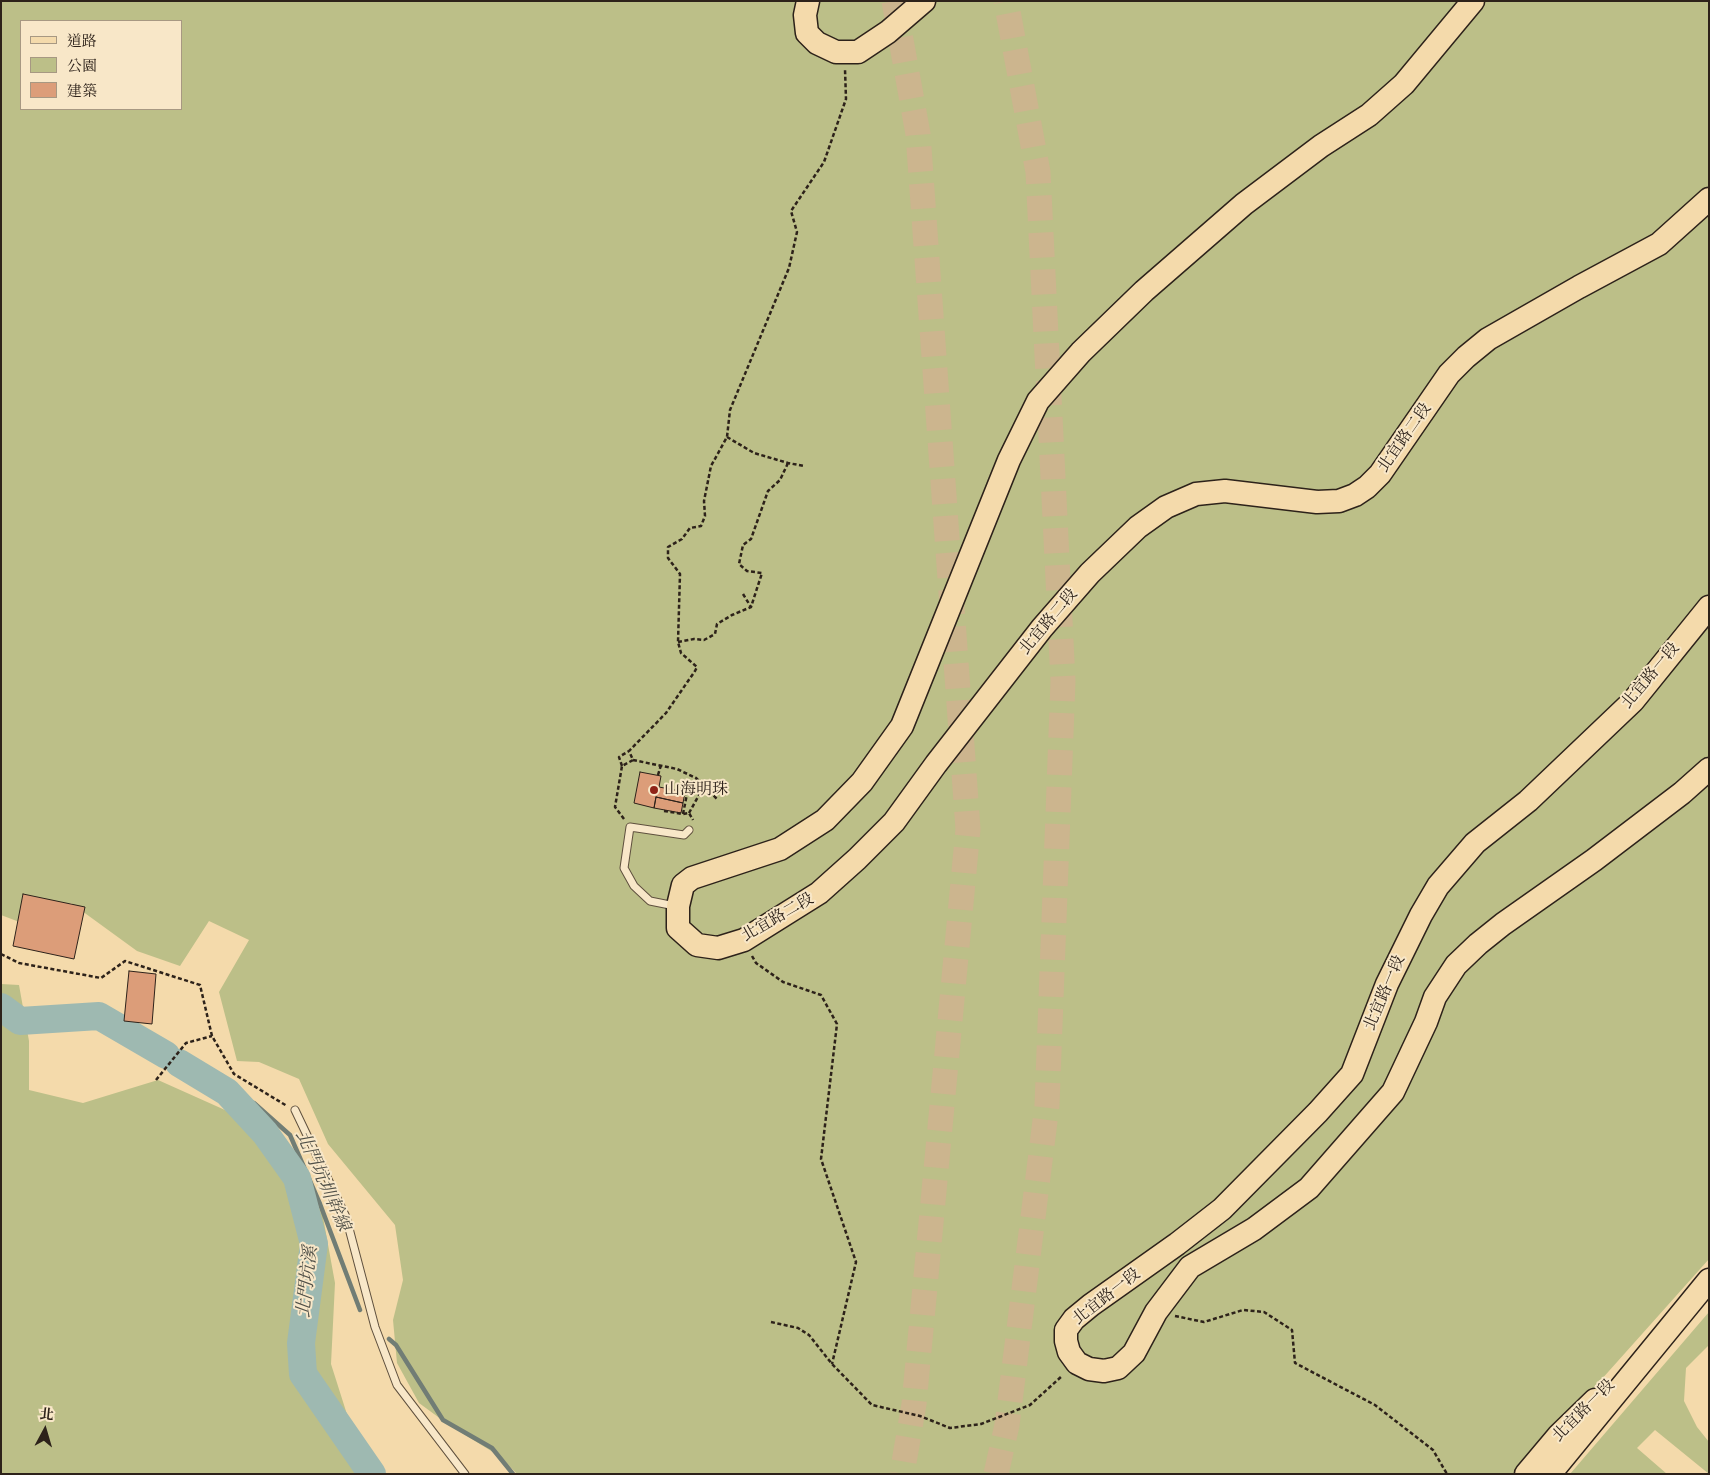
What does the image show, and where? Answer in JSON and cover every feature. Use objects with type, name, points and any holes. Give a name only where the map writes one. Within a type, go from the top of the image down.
[{"type":"main road","points":[[808,1],[805,15],[807,34],[817,43],[836,52],[858,52],[888,32],[924,1]]},
{"type":"main road","name":"北宜路二段","points":[[1473,1],[1404,84],[1369,115],[1321,146],[1244,204],[1144,291],[1081,352],[1038,401],[1010,460],[902,726],[862,782],[825,820],[780,849],[692,878],[683,885],[678,906],[678,928],[697,945],[718,948],[744,940],[819,893],[894,822],[936,764],[1042,628],[1090,574],[1138,527],[1166,507],[1196,494],[1225,491],[1317,502],[1339,501],[1355,495],[1367,487],[1380,474],[1449,374],[1466,357],[1488,339],[1579,286],[1659,244],[1709,199]]},
{"type":"main road","name":"北宜路一段","points":[[1076,1363],[1068,1352],[1066,1341],[1066,1330],[1074,1319],[1222,1209],[1318,1112],[1352,1074],[1387,984],[1421,915],[1438,886],[1475,843],[1528,801],[1633,701],[1709,607]]},
{"type":"main road","points":[[1076,1363],[1089,1369],[1104,1370],[1118,1368],[1134,1353],[1156,1312],[1190,1267],[1277,1214],[1309,1188],[1392,1092],[1426,1022],[1435,997],[1456,965],[1502,924],[1631,832],[1682,793],[1709,768]]},
{"type":"main road","name":"北宜路一段","points":[[1550,1474],[1709,1280]]},
{"type":"main road","name":"北宜路一段","points":[[1526,1474],[1558,1436],[1620,1375],[1649,1354]]},
{"type":"lane","points":[[678,906],[650,901],[634,886],[624,868],[630,827],[684,836],[690,830]]},
{"type":"lane","points":[[295,1110],[346,1217],[375,1327],[397,1385],[465,1474]]},
{"type":"path","points":[[630,827],[615,807],[622,766],[619,757],[629,751],[666,713],[697,667],[681,653],[678,642],[680,574],[668,558],[668,547],[682,539],[690,528],[700,526],[705,516],[704,501],[711,466],[727,437],[730,410],[789,268],[797,232],[791,211],[824,162],[846,99],[846,71],[836,52]]},
{"type":"path","points":[[727,437],[754,453],[804,466]]},
{"type":"path","points":[[678,642],[694,639],[704,640],[714,634],[718,624],[732,615],[751,607],[762,573],[747,571],[740,564],[743,545],[751,539],[768,491],[780,480],[788,463]]},
{"type":"path","points":[[743,594],[751,607]]},
{"type":"path","points":[[629,751],[633,760]]},
{"type":"path","points":[[622,766],[633,760],[677,769],[696,778],[718,800]]},
{"type":"path","points":[[658,776],[660,765]]},
{"type":"path","points":[[689,813],[704,786]]},
{"type":"path","points":[[683,814],[687,794],[685,794]]},
{"type":"path","points":[[664,810],[683,814],[689,813]]},
{"type":"path","points":[[689,813],[693,821]]},
{"type":"path","points":[[744,940],[756,963],[783,982],[821,995],[837,1024],[821,1159],[856,1262],[832,1364]]},
{"type":"path","points":[[1,954],[19,963],[101,978],[125,961],[200,985],[212,1036],[234,1074],[295,1110]]},
{"type":"path","points":[[156,1080],[186,1043],[212,1036]]},
{"type":"path","points":[[1156,1312],[1204,1322],[1243,1310],[1264,1312],[1292,1330],[1295,1364],[1375,1405],[1433,1450],[1447,1474]]},
{"type":"path","points":[[772,1322],[798,1328],[809,1335],[832,1364],[872,1405],[920,1416],[950,1428],[981,1424],[1030,1405],[1076,1363]]},
{"type":"green space","points":[[1,1],[1709,1],[1709,1259],[1517,1474],[517,1474],[501,1457],[449,1425],[419,1403],[397,1363],[393,1320],[403,1280],[395,1225],[328,1144],[299,1079],[259,1062],[237,1061],[219,992],[249,940],[209,921],[180,966],[137,951],[71,903],[22,923],[1,915]]},
{"type":"green space","points":[[1,984],[19,985],[29,1041],[29,1090],[83,1103],[158,1080],[225,1110],[298,1156],[321,1206],[335,1283],[331,1364],[351,1427],[380,1474],[1,1474]]},
{"type":"green space","points":[[1709,1312],[1709,1345],[1686,1368],[1684,1401],[1697,1427],[1709,1442],[1709,1474],[1655,1430],[1637,1448],[1667,1474],[1570,1474]]},
{"type":"building","name":"山海明珠","points":[[640,772],[661,776],[659,787],[685,792],[683,803],[656,797],[654,808],[634,803]]},
{"type":"building","points":[[656,797],[683,803],[681,813],[654,808]]},
{"type":"building","points":[[23,894],[85,907],[74,959],[13,946]]},
{"type":"building","points":[[129,971],[156,974],[152,1024],[124,1021]]},
{"type":"waterway","name":"北門坑溪","points":[[1,1007],[20,1021],[99,1016],[166,1055]]},
{"type":"waterway","name":"北門坑溪","points":[[179,1063],[227,1092],[265,1133],[297,1178],[314,1244],[301,1343],[303,1374],[372,1474]]},
{"type":"waterway","name":"北門坑圳幹線","points":[[227,1092],[254,1103],[290,1135],[320,1204],[360,1310]]},
{"type":"waterway","name":"北門坑圳幹線","points":[[389,1339],[396,1345],[443,1420],[492,1448],[513,1474]]},
{"type":"tunnel","points":[[894,1],[918,134],[968,829],[914,1404],[902,1474]]},
{"type":"tunnel","points":[[996,1474],[1007,1425],[1047,1105],[1063,681],[1038,172],[1006,1]]},
{"type":"place","name":"山海明珠","points":[[654,790]]}]
